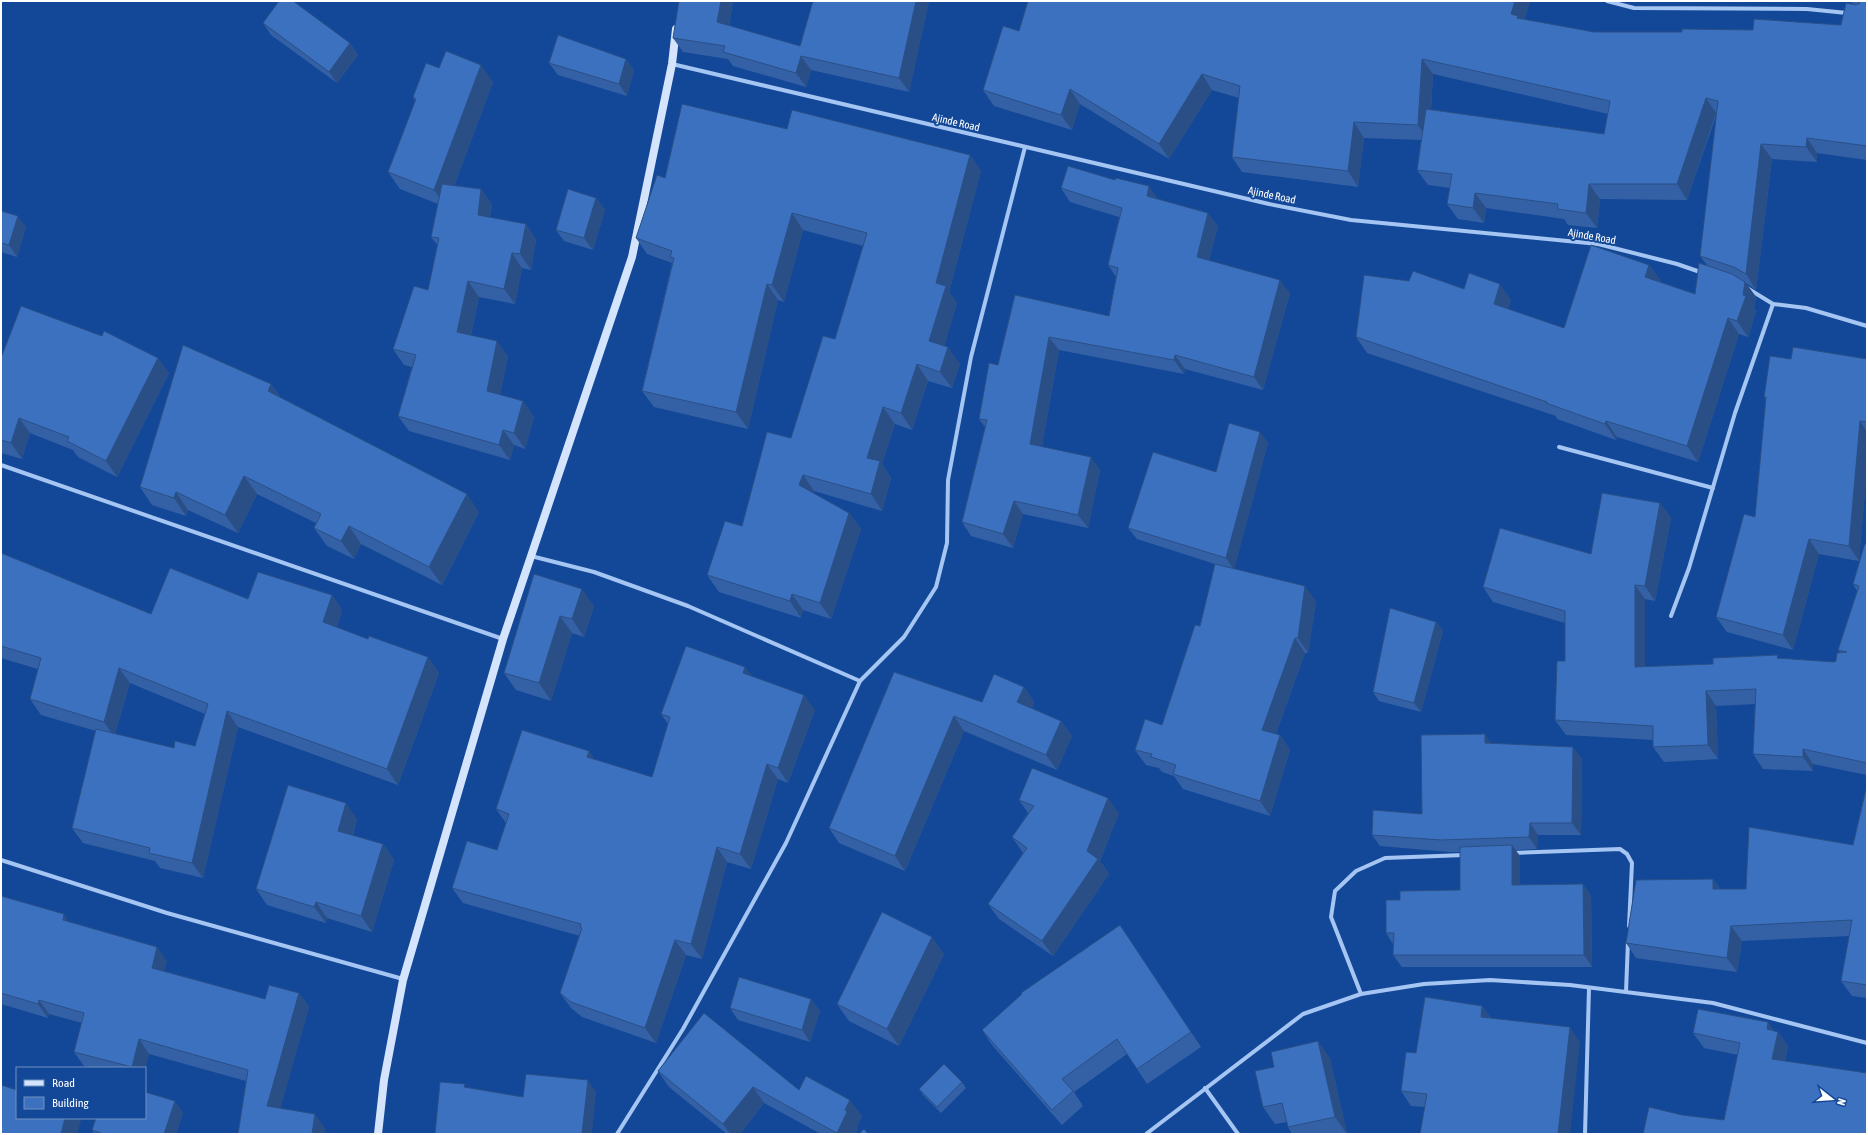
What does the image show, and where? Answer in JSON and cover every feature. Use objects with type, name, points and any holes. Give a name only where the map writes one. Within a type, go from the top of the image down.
[{"type":"street","points":[[1607,1],[1634,8],[1807,9],[1852,14]]},
{"type":"street","points":[[378,1134],[384,1080],[403,980],[503,639],[632,258],[672,64],[677,19]]},
{"type":"street","name":"Ajinde Road","points":[[672,64],[1269,204],[1351,220],[1574,241],[1605,246],[1677,264],[1707,274]]},
{"type":"street","points":[[618,1134],[683,1029],[786,843],[860,681],[904,637],[936,587],[946,543],[948,480],[971,357],[1025,147]]},
{"type":"street","points":[[1744,286],[1773,304],[1806,308],[1867,326]]},
{"type":"street","points":[[1671,616],[1689,568],[1735,413],[1773,304]]},
{"type":"street","points":[[1559,447],[1713,488]]},
{"type":"street","points":[[1,465],[503,639]]},
{"type":"street","points":[[531,556],[594,572],[688,606],[860,681]]},
{"type":"street","points":[[1510,853],[1620,849],[1627,854],[1632,863],[1629,932]]},
{"type":"street","points":[[1361,994],[1331,918],[1335,890],[1356,870],[1385,858],[1471,855]]},
{"type":"street","points":[[1,860],[168,913],[403,980]]},
{"type":"street","points":[[1626,992],[1628,939]]},
{"type":"street","points":[[1146,1134],[1303,1014],[1361,994],[1424,984],[1490,980],[1589,988],[1714,1003],[1867,1043]]},
{"type":"street","points":[[1585,1134],[1589,988]]},
{"type":"street","points":[[1205,1088],[1238,1134]]},
{"type":"building","points":[[279,1],[293,1],[350,43],[329,72],[263,23]]},
{"type":"building","points":[[679,1],[721,1],[717,22],[800,46],[813,1],[916,1],[899,78],[801,56],[796,73],[723,52],[725,46],[673,38]]},
{"type":"building","points":[[1028,1],[1515,1],[1511,14],[1518,16],[1517,18],[1594,32],[1682,32],[1682,29],[1753,30],[1754,19],[1841,25],[1846,3],[1856,5],[1860,3],[1859,1],[1867,1],[1867,146],[1807,138],[1806,147],[1761,144],[1746,274],[1734,267],[1700,256],[1718,101],[1706,98],[1677,184],[1589,184],[1586,213],[1557,209],[1558,204],[1475,193],[1473,208],[1447,204],[1452,174],[1417,170],[1426,109],[1604,134],[1610,101],[1422,59],[1418,125],[1354,122],[1348,171],[1232,157],[1240,86],[1202,74],[1159,144],[1070,89],[1061,115],[983,90],[1003,26],[1019,31]]},
{"type":"building","points":[[558,35],[626,59],[619,84],[549,63]]},
{"type":"building","points":[[446,51],[481,65],[434,190],[388,172],[416,99],[413,97],[426,63],[439,68]]},
{"type":"building","points":[[682,104],[787,129],[792,110],[970,155],[936,283],[946,286],[929,341],[948,347],[940,372],[917,364],[901,413],[883,407],[867,458],[880,461],[871,494],[803,475],[799,485],[849,513],[820,603],[792,594],[790,601],[707,575],[725,521],[742,526],[767,432],[791,438],[823,336],[835,339],[867,233],[792,213],[772,285],[767,284],[736,412],[642,391],[674,258],[670,257],[672,251],[636,238],[657,175],[665,178]]},
{"type":"building","points":[[1068,166],[1115,180],[1116,178],[1149,186],[1147,196],[1208,213],[1197,257],[1280,280],[1254,377],[1175,355],[1174,360],[1049,337],[1030,444],[1091,457],[1078,515],[1014,501],[1003,534],[962,522],[987,420],[979,419],[989,363],[998,365],[1015,295],[1109,316],[1118,268],[1108,265],[1122,208],[1061,188]]},
{"type":"building","points":[[442,184],[481,189],[478,215],[526,224],[520,254],[512,253],[504,289],[468,281],[457,332],[497,341],[487,391],[523,401],[514,433],[503,430],[499,445],[398,416],[416,355],[393,349],[414,286],[428,290],[439,238],[431,237]]},
{"type":"building","points":[[568,189],[596,198],[584,238],[556,230]]},
{"type":"building","points":[[1,211],[18,216],[9,245],[1,243]]},
{"type":"building","points":[[1591,245],[1649,265],[1645,277],[1695,294],[1699,263],[1732,274],[1745,282],[1743,295],[1746,296],[1737,321],[1728,318],[1687,446],[1606,421],[1605,424],[1546,403],[1547,402],[1356,337],[1364,275],[1409,281],[1413,271],[1464,289],[1469,273],[1500,284],[1494,304],[1564,328]]},
{"type":"building","points":[[21,306],[102,336],[104,331],[158,358],[106,461],[67,441],[69,437],[19,418],[11,443],[1,440],[1,358]]},
{"type":"building","points":[[183,345],[271,384],[268,391],[467,494],[429,567],[349,526],[341,541],[314,528],[321,514],[244,476],[225,515],[176,492],[174,498],[140,487]]},
{"type":"building","points":[[1793,347],[1867,359],[1867,422],[1860,421],[1849,546],[1809,539],[1783,635],[1716,617],[1744,514],[1755,517],[1766,397],[1764,397],[1770,356],[1791,359]]},
{"type":"building","points":[[1229,423],[1260,432],[1226,558],[1128,528],[1153,452],[1216,472]]},
{"type":"building","points":[[1602,493],[1660,503],[1645,586],[1635,585],[1635,667],[1713,664],[1713,658],[1778,655],[1777,658],[1836,661],[1837,653],[1847,652],[1838,650],[1859,586],[1853,584],[1864,546],[1867,541],[1867,763],[1803,749],[1803,757],[1753,754],[1756,689],[1706,691],[1708,745],[1653,747],[1653,726],[1555,720],[1557,661],[1565,661],[1565,611],[1483,587],[1500,528],[1591,554]]},
{"type":"building","points":[[1,553],[151,614],[170,568],[248,599],[258,572],[332,595],[323,622],[368,639],[369,636],[428,657],[387,769],[227,711],[192,863],[149,853],[150,848],[72,828],[96,729],[174,748],[175,741],[195,746],[208,704],[119,668],[104,722],[30,699],[41,658],[1,646]]},
{"type":"building","points":[[1215,564],[1305,586],[1298,638],[1295,638],[1262,730],[1280,735],[1260,801],[1173,774],[1176,765],[1151,757],[1152,754],[1135,750],[1145,719],[1162,725],[1195,625],[1200,626]]},
{"type":"building","points":[[534,574],[582,589],[572,619],[560,616],[539,683],[504,673]]},
{"type":"building","points":[[1390,608],[1436,622],[1414,703],[1373,692]]},
{"type":"building","points":[[686,646],[745,667],[743,673],[804,695],[778,768],[767,764],[740,854],[717,847],[691,944],[675,940],[645,1028],[571,1002],[560,993],[582,928],[580,927],[581,924],[452,888],[467,841],[497,850],[509,814],[496,809],[522,730],[589,751],[587,757],[652,777],[670,717],[661,714]]},
{"type":"building","points":[[894,672],[982,702],[994,674],[1024,687],[1017,702],[1061,721],[1046,755],[954,716],[895,856],[829,828]]},
{"type":"building","points":[[1485,734],[1485,743],[1573,747],[1572,823],[1530,823],[1529,837],[1441,840],[1372,835],[1373,810],[1422,814],[1421,735]]},
{"type":"building","points":[[1032,768],[1108,798],[1087,851],[1098,859],[1042,941],[988,904],[1027,848],[1012,837],[1034,806],[1019,800]]},
{"type":"building","points":[[288,785],[346,803],[338,831],[383,844],[361,916],[316,902],[314,907],[256,889]]},
{"type":"building","points":[[1867,785],[1867,985],[1841,981],[1852,920],[1731,926],[1727,958],[1626,943],[1636,880],[1713,879],[1713,889],[1746,889],[1749,827],[1853,845]]},
{"type":"building","points":[[1512,845],[1512,885],[1583,884],[1584,955],[1393,955],[1394,933],[1386,933],[1386,900],[1400,900],[1400,891],[1460,890],[1460,847]]},
{"type":"building","points":[[1,896],[64,914],[63,920],[157,947],[152,968],[265,999],[269,985],[299,993],[267,1106],[315,1114],[312,1134],[238,1134],[248,1070],[139,1039],[132,1067],[74,1052],[84,1013],[39,1000],[38,1004],[1,993]]},
{"type":"building","points":[[882,912],[932,937],[887,1029],[837,1004]]},
{"type":"building","points":[[1120,925],[1191,1032],[1137,1069],[1117,1039],[1062,1079],[1073,1091],[1052,1110],[982,1030],[1022,994],[1021,993]]},
{"type":"building","points":[[739,977],[811,999],[802,1030],[730,1008]]},
{"type":"building","points":[[1425,997],[1482,1006],[1481,1017],[1570,1027],[1558,1134],[1420,1134],[1427,1094],[1401,1091],[1406,1052],[1416,1053]]},
{"type":"building","points":[[1698,1009],[1768,1022],[1767,1029],[1778,1032],[1772,1059],[1867,1073],[1867,1134],[1643,1134],[1649,1107],[1682,1115],[1724,1120],[1740,1043],[1693,1033]]},
{"type":"building","points":[[704,1013],[799,1090],[806,1076],[850,1100],[845,1110],[847,1112],[837,1133],[753,1087],[723,1124],[658,1071]]},
{"type":"building","points":[[1318,1041],[1335,1117],[1288,1127],[1282,1103],[1263,1107],[1255,1071],[1274,1067],[1271,1052]]},
{"type":"building","points":[[944,1064],[962,1082],[937,1107],[919,1089]]},
{"type":"building","points":[[526,1074],[588,1080],[582,1134],[435,1134],[440,1082],[465,1084],[464,1087],[523,1097]]},
{"type":"building","points":[[1,1085],[16,1090],[16,1119],[65,1119],[61,1134],[1,1134]]},
{"type":"building","points":[[146,1092],[175,1101],[164,1134],[103,1134],[92,1130],[96,1119],[146,1119]]},
{"type":"building","points":[[864,1129],[868,1134],[859,1134]]}]
